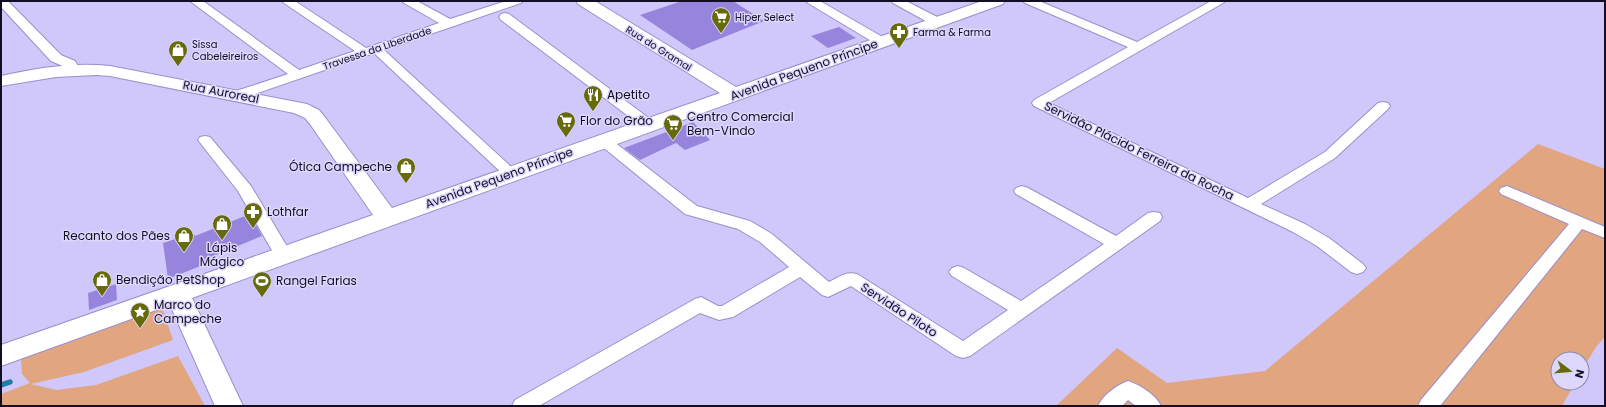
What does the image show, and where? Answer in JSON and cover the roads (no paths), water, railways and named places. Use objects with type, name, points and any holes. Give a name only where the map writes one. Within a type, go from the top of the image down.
[{"type":"main road","name":"Rua do Gramal","points":[[584,1],[734,94]]},
{"type":"main road","name":"Avenida Pequeno Príncipe","points":[[1,356],[996,1]]},
{"type":"main road","name":"Rua Auroreal","points":[[1,81],[62,65],[110,71],[296,107],[312,114],[387,218]]},
{"type":"main road","points":[[177,293],[229,406]]},
{"type":"street","points":[[2,1],[62,65]]},
{"type":"street","points":[[196,1],[298,75]]},
{"type":"street","points":[[287,1],[370,50],[511,174]]},
{"type":"street","points":[[408,1],[448,24]]},
{"type":"street","points":[[486,1],[649,125]]},
{"type":"street","name":"Travessa da Liberdade","points":[[238,95],[448,24],[502,12],[517,1]]},
{"type":"street","points":[[812,1],[882,42]]},
{"type":"street","points":[[897,1],[937,22]]},
{"type":"street","points":[[1029,1],[1138,47],[1219,1]]},
{"type":"street","name":"Servidão Plácido Ferreira da Rocha","points":[[1138,47],[1039,103],[1311,235],[1357,268]]},
{"type":"street","points":[[1249,204],[1330,155],[1383,106]]},
{"type":"street","points":[[205,140],[245,189],[283,256]]},
{"type":"street","name":"Servidão Piloto","points":[[604,141],[691,210],[748,227],[766,238],[828,291],[851,278],[963,351],[1154,217]]},
{"type":"street","points":[[1022,191],[1116,243]]},
{"type":"street","points":[[1508,191],[1605,233]]},
{"type":"street","points":[[1428,406],[1579,222]]},
{"type":"street","points":[[522,406],[701,304],[713,313],[719,314],[726,312],[802,268]]},
{"type":"street","points":[[958,272],[1022,310]]},
{"type":"street","points":[[1108,406],[1128,390],[1151,406]]},
{"type":"waterway","points":[[1,385],[10,382]]},
{"type":"place","name":"Hiper Select","points":[[721,34]]},
{"type":"place","name":"Farma & Farma","points":[[899,49]]},
{"type":"place","name":"Sissa Cabeleireiros","points":[[178,67]]},
{"type":"place","name":"Apetito","points":[[593,112]]},
{"type":"place","name":"Flor do Grão","points":[[566,138]]},
{"type":"place","name":"Centro Comercial Bem-Vindo","points":[[673,141]]},
{"type":"place","name":"Ótica Campeche","points":[[406,184]]},
{"type":"place","name":"Lothfar","points":[[253,229]]},
{"type":"place","name":"Lápis Mágico","points":[[222,241]]},
{"type":"place","name":"Recanto dos Pães","points":[[184,253]]},
{"type":"place","name":"Bendição PetShop","points":[[102,297]]},
{"type":"place","name":"Rangel Farias","points":[[262,298]]},
{"type":"place","name":"Marco do Campeche","points":[[140,329]]}]
